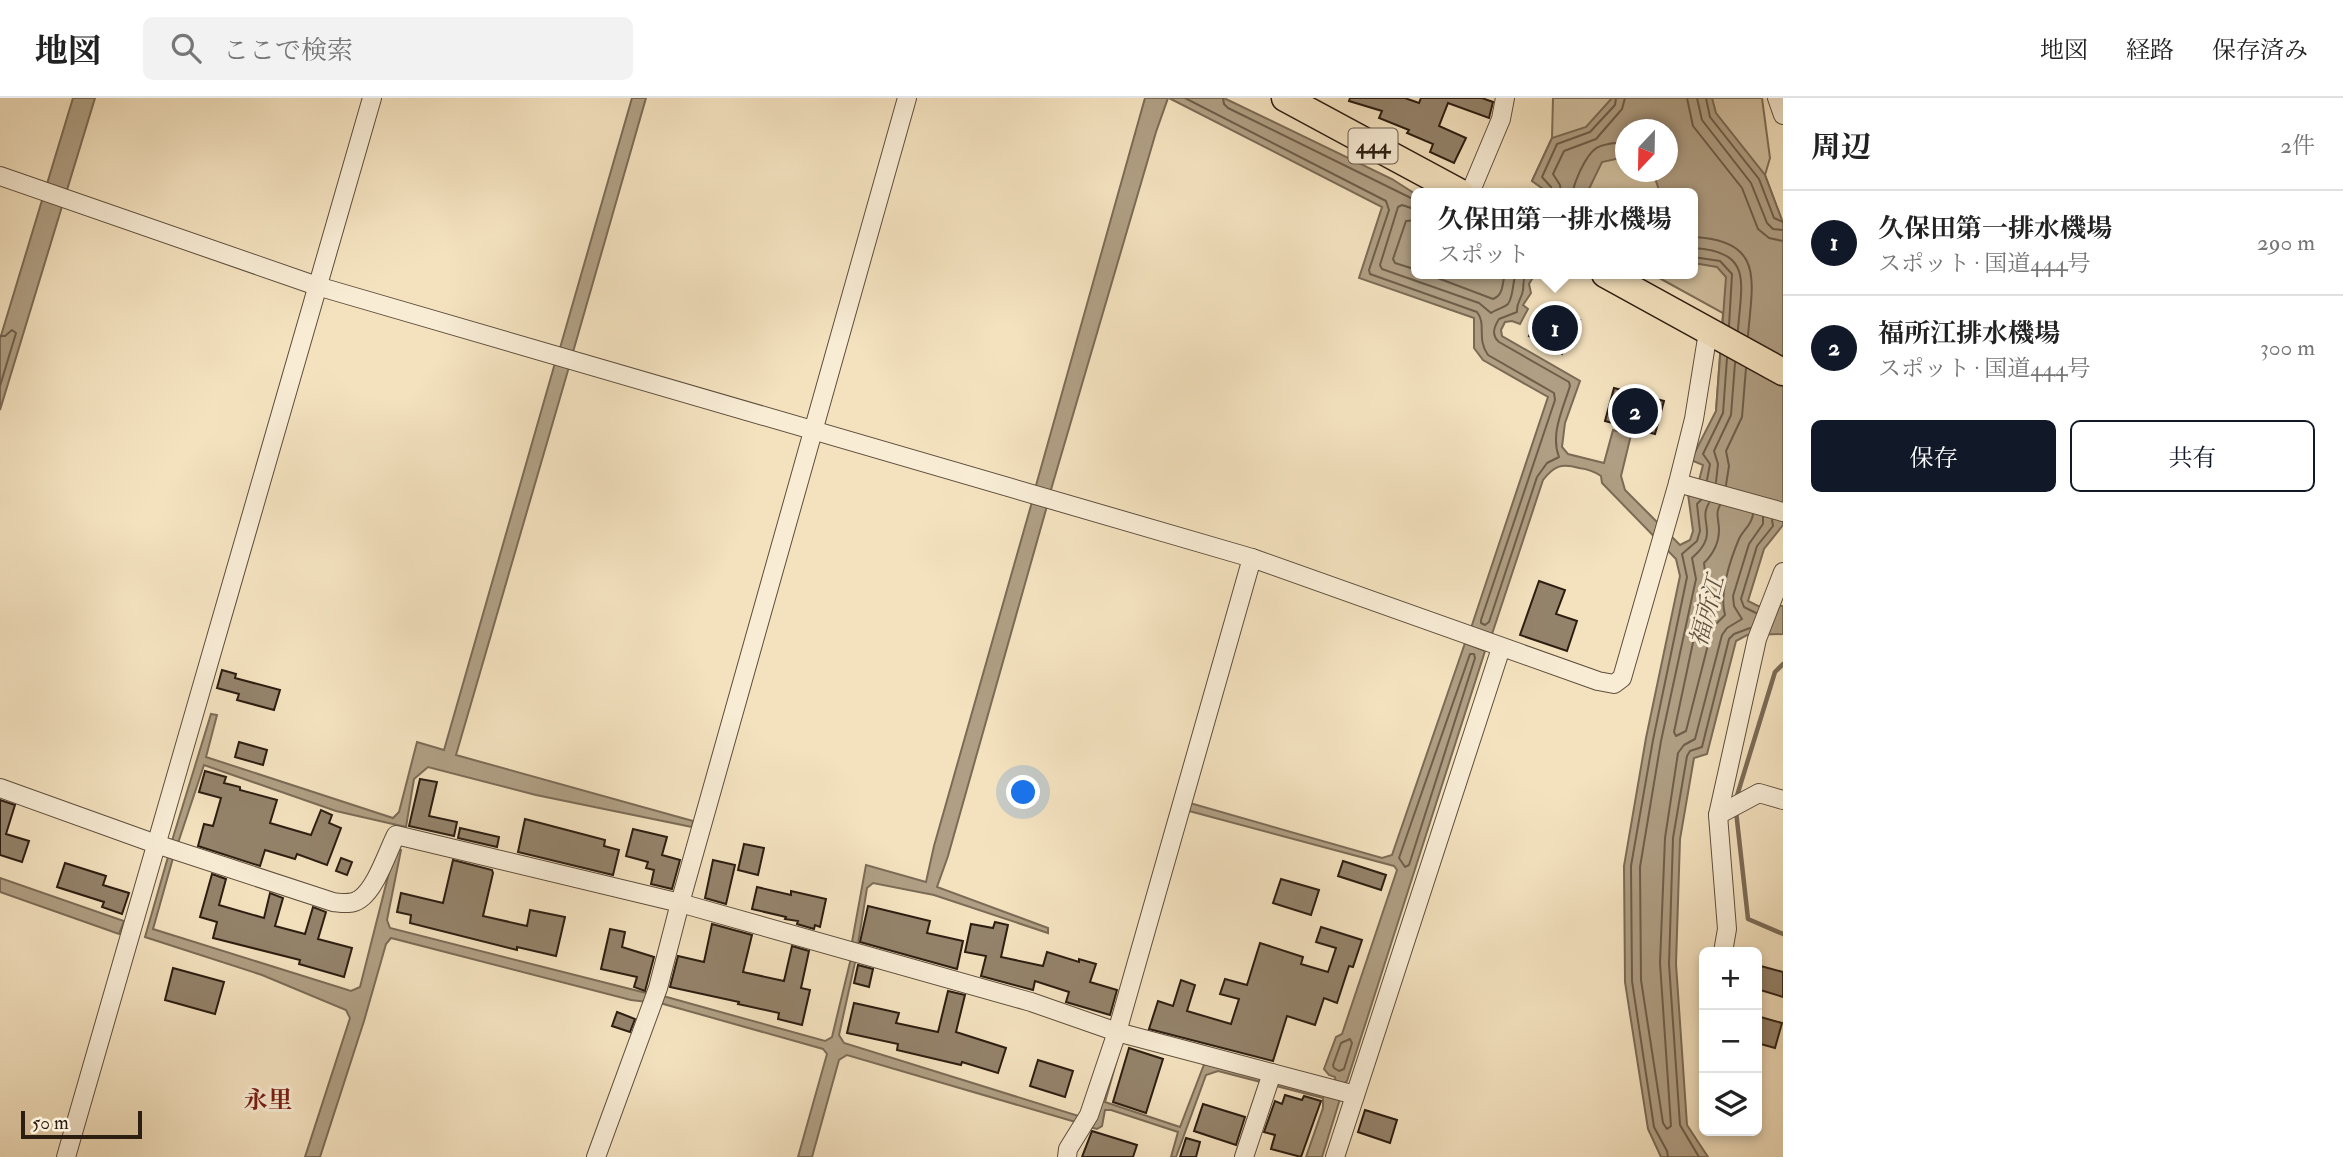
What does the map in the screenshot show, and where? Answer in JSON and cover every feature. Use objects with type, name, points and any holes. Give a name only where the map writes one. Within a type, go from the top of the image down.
[{"type":"highway","name":"444","points":[[1285,98],[1452,188]]},
{"type":"highway","points":[[1614,279],[1783,372]]},
{"type":"street","points":[[66,1157],[372,98]]},
{"type":"street","points":[[596,1157],[658,988],[907,98]]},
{"type":"street","points":[[1471,188],[1501,118],[1505,98]]},
{"type":"street","points":[[1777,98],[1783,114]]},
{"type":"street","points":[[0,176],[317,286],[1252,558],[1501,649],[1614,684],[1622,678],[1665,526],[1686,485],[1708,332]]},
{"type":"street","points":[[1686,485],[1783,512]]},
{"type":"street","points":[[1067,1157],[1068,1149],[1089,1115],[1117,1032],[1252,558]]},
{"type":"street","points":[[1724,947],[1727,929],[1718,815],[1757,639],[1783,572]]},
{"type":"street","points":[[1335,1157],[1501,649]]},
{"type":"street","points":[[0,789],[156,844],[346,904],[359,901],[370,889],[396,835],[680,902],[1031,1002],[1117,1032],[1355,1095]]},
{"type":"street","points":[[1718,815],[1759,793],[1783,800]]},
{"type":"street","points":[[1244,1157],[1272,1073]]},
{"type":"shaded area","points":[[1553,98],[1624,98],[1553,188],[1542,188],[1532,181],[1552,138]]},
{"type":"shaded area","points":[[1700,98],[1762,98],[1770,158],[1765,175],[1783,223]]},
{"type":"shaded area","points":[[1615,145],[1615,182],[1678,182],[1678,147],[1747,243],[1716,411],[1723,313],[1661,279],[1698,279],[1698,188],[1586,188],[1587,180]]},
{"type":"water","points":[[73,98],[95,98],[0,410],[0,339]]},
{"type":"water","points":[[632,98],[646,98],[573,352],[560,348]]},
{"type":"water","points":[[1145,98],[1168,98],[1050,493],[1035,489]]},
{"type":"water","name":"福所江","points":[[1169,98],[1224,98],[1392,179],[1411,191],[1411,279],[1532,279],[1529,284],[1531,293],[1523,305],[1528,309],[1520,324],[1505,322],[1501,330],[1502,336],[1580,381],[1565,423],[1562,447],[1568,454],[1604,463],[1613,430],[1631,435],[1621,476],[1625,490],[1680,545],[1690,540],[1693,531],[1688,494],[1695,496],[1703,465],[1691,460],[1716,411],[1726,277],[1717,267],[1698,264],[1698,188],[1658,188],[1656,182],[1678,182],[1678,119],[1615,119],[1615,159],[1602,162],[1589,188],[1542,188],[1532,181],[1552,138],[1586,127],[1612,98],[1712,98],[1716,113],[1765,175],[1783,223],[1783,502],[1778,519],[1783,521],[1783,525],[1764,549],[1748,601],[1758,606],[1783,606],[1783,634],[1747,635],[1736,641],[1707,754],[1694,758],[1680,839],[1676,964],[1687,1125],[1708,1157],[1661,1157],[1648,1129],[1625,982],[1624,866],[1646,738],[1680,576],[1676,559],[1602,483],[1601,476],[1585,469],[1558,467],[1543,480],[1492,634],[1471,628],[1548,397],[1483,360],[1474,348],[1474,318],[1359,278],[1382,207]]},
{"type":"water","points":[[555,363],[569,367],[456,755],[693,821],[692,827],[536,795],[428,767],[414,779],[406,827],[336,811],[204,765],[177,846],[171,844],[211,714],[217,715],[206,757],[393,818],[399,812],[417,742],[444,750]]},
{"type":"water","points":[[1032,502],[1047,506],[937,887],[1048,928],[1048,933],[934,895],[873,883],[867,888],[858,944],[852,942],[866,865],[926,882]]},
{"type":"water","points":[[1465,643],[1485,651],[1347,1081],[1342,1086],[1336,1084],[1335,1077],[1324,1069],[1336,1037],[1342,1034],[1397,870],[1394,866],[1189,811],[1190,803],[1382,858],[1392,855]]},
{"type":"water","points":[[395,849],[401,850],[387,920],[390,928],[650,994],[647,1002],[631,1000],[391,938],[386,944],[320,1157],[305,1157],[350,1018],[346,1010],[262,975],[145,937],[168,857],[173,858],[153,929],[351,991],[360,987]]},
{"type":"water","points":[[0,878],[124,921],[119,934],[0,892]]},
{"type":"water","points":[[851,958],[856,958],[839,1035],[844,1043],[1082,1117],[1079,1123],[847,1055],[839,1060],[812,1157],[798,1157],[827,1054],[823,1049],[660,1003],[663,996],[825,1041],[832,1037]]},
{"type":"water","points":[[1122,1042],[1105,1102],[1180,1127],[1205,1062],[1340,1099],[1322,1157],[1306,1157],[1323,1108],[1323,1098],[1218,1071],[1206,1075],[1176,1157],[1171,1157],[1178,1132],[1111,1110],[1105,1110],[1102,1126],[1097,1129],[1089,1127]]},
{"type":"building","points":[[1350,98],[1405,98],[1419,103],[1421,98],[1482,98],[1493,102],[1489,118],[1448,103],[1439,126],[1466,138],[1454,163],[1430,152],[1433,144],[1407,133],[1409,130],[1379,118],[1382,111],[1349,101]]},
{"type":"building","points":[[1545,307],[1559,315],[1562,310],[1580,320],[1562,354],[1529,336]]},
{"type":"building","points":[[1614,388],[1664,401],[1655,434],[1605,421]]},
{"type":"building","points":[[1539,581],[1565,590],[1556,614],[1577,621],[1567,651],[1520,635]]},
{"type":"building","points":[[222,670],[236,674],[235,678],[280,690],[274,710],[237,700],[239,694],[217,688]]},
{"type":"building","points":[[239,742],[267,750],[263,765],[235,757]]},
{"type":"building","points":[[205,771],[226,777],[224,783],[240,787],[240,790],[277,800],[270,823],[311,835],[321,810],[332,815],[329,823],[341,828],[327,865],[297,854],[295,859],[265,850],[260,866],[198,846],[204,824],[213,826],[221,798],[199,792]]},
{"type":"building","points":[[420,779],[437,782],[429,816],[457,822],[454,836],[409,826]]},
{"type":"building","points":[[0,800],[15,805],[6,834],[29,841],[22,862],[0,855]]},
{"type":"building","points":[[525,819],[605,840],[604,846],[619,850],[613,875],[518,852]]},
{"type":"building","points":[[460,828],[499,837],[497,847],[458,838]]},
{"type":"building","points":[[633,829],[667,837],[662,855],[680,860],[672,889],[651,884],[654,870],[646,868],[648,862],[626,856]]},
{"type":"building","points":[[744,844],[764,848],[758,875],[738,870]]},
{"type":"building","points":[[341,858],[352,862],[347,875],[336,871]]},
{"type":"building","points":[[453,860],[492,870],[483,916],[527,926],[530,910],[565,917],[556,956],[517,947],[517,950],[410,923],[411,915],[397,912],[401,893],[443,903]]},
{"type":"building","points":[[713,860],[735,865],[726,904],[705,898]]},
{"type":"building","points":[[1343,861],[1386,875],[1381,890],[1338,876]]},
{"type":"building","points":[[65,863],[106,876],[103,885],[129,893],[122,914],[102,907],[104,902],[57,887]]},
{"type":"building","points":[[212,874],[226,879],[219,905],[264,918],[270,893],[283,898],[275,926],[305,934],[313,907],[326,912],[318,939],[352,948],[344,977],[299,964],[300,960],[213,938],[217,922],[200,917]]},
{"type":"building","points":[[1281,879],[1319,890],[1311,915],[1273,903]]},
{"type":"building","points":[[757,887],[826,899],[820,927],[815,925],[814,929],[797,924],[798,921],[785,919],[786,917],[752,909]]},
{"type":"building","points":[[868,906],[930,921],[927,933],[963,941],[957,969],[860,942]]},
{"type":"building","points":[[995,922],[1008,925],[1001,957],[1043,966],[1047,952],[1079,962],[1079,959],[1096,964],[1090,982],[1117,990],[1110,1015],[1066,1002],[1069,992],[1035,981],[1033,990],[981,976],[986,956],[965,952],[971,924],[993,928]]},
{"type":"building","points":[[712,924],[752,935],[743,972],[784,981],[792,946],[809,951],[801,988],[810,990],[802,1025],[778,1019],[779,1013],[670,987],[678,956],[704,962]]},
{"type":"building","points":[[1321,927],[1362,940],[1353,967],[1349,966],[1337,1003],[1324,998],[1315,1025],[1287,1016],[1273,1061],[1149,1029],[1158,1001],[1173,1006],[1181,980],[1195,985],[1187,1011],[1231,1024],[1239,999],[1220,994],[1225,979],[1247,985],[1260,943],[1303,957],[1301,964],[1328,972],[1336,948],[1316,942]]},
{"type":"building","points":[[610,929],[625,932],[622,947],[654,957],[645,991],[634,987],[637,977],[601,969]]},
{"type":"building","points":[[858,965],[873,969],[869,987],[854,983]]},
{"type":"building","points":[[1762,966],[1783,972],[1783,997],[1762,991]]},
{"type":"building","points":[[173,968],[224,982],[215,1014],[165,1000]]},
{"type":"building","points":[[948,991],[965,995],[956,1032],[1006,1048],[998,1073],[962,1062],[961,1065],[897,1050],[898,1044],[847,1033],[854,1003],[899,1013],[896,1023],[938,1032]]},
{"type":"building","points":[[617,1012],[635,1019],[630,1032],[612,1026]]},
{"type":"building","points":[[1762,1017],[1782,1023],[1775,1048],[1762,1044]]},
{"type":"building","points":[[1129,1048],[1163,1059],[1146,1113],[1113,1102]]},
{"type":"building","points":[[1038,1060],[1073,1071],[1065,1097],[1030,1086]]},
{"type":"building","points":[[1285,1095],[1302,1100],[1304,1096],[1321,1101],[1301,1157],[1271,1149],[1275,1135],[1264,1132],[1275,1101],[1282,1104]]},
{"type":"building","points":[[1203,1104],[1245,1117],[1236,1145],[1194,1131]]},
{"type":"building","points":[[1365,1110],[1397,1120],[1390,1143],[1358,1132]]},
{"type":"building","points":[[1092,1131],[1137,1145],[1133,1157],[1082,1157]]},
{"type":"building","points":[[1186,1138],[1200,1142],[1196,1157],[1180,1157]]},
{"type":"waterway","points":[[1736,799],[1775,672],[1783,664]]},
{"type":"waterway","points":[[1736,811],[1748,919],[1783,934]]},
{"type":"place","name":"久保田第一排水機場","points":[[1555,328]]},
{"type":"place","name":"福所江排水機場","points":[[1635,411]]},
{"type":"district","name":"永里","points":[[268,1100]]}]
